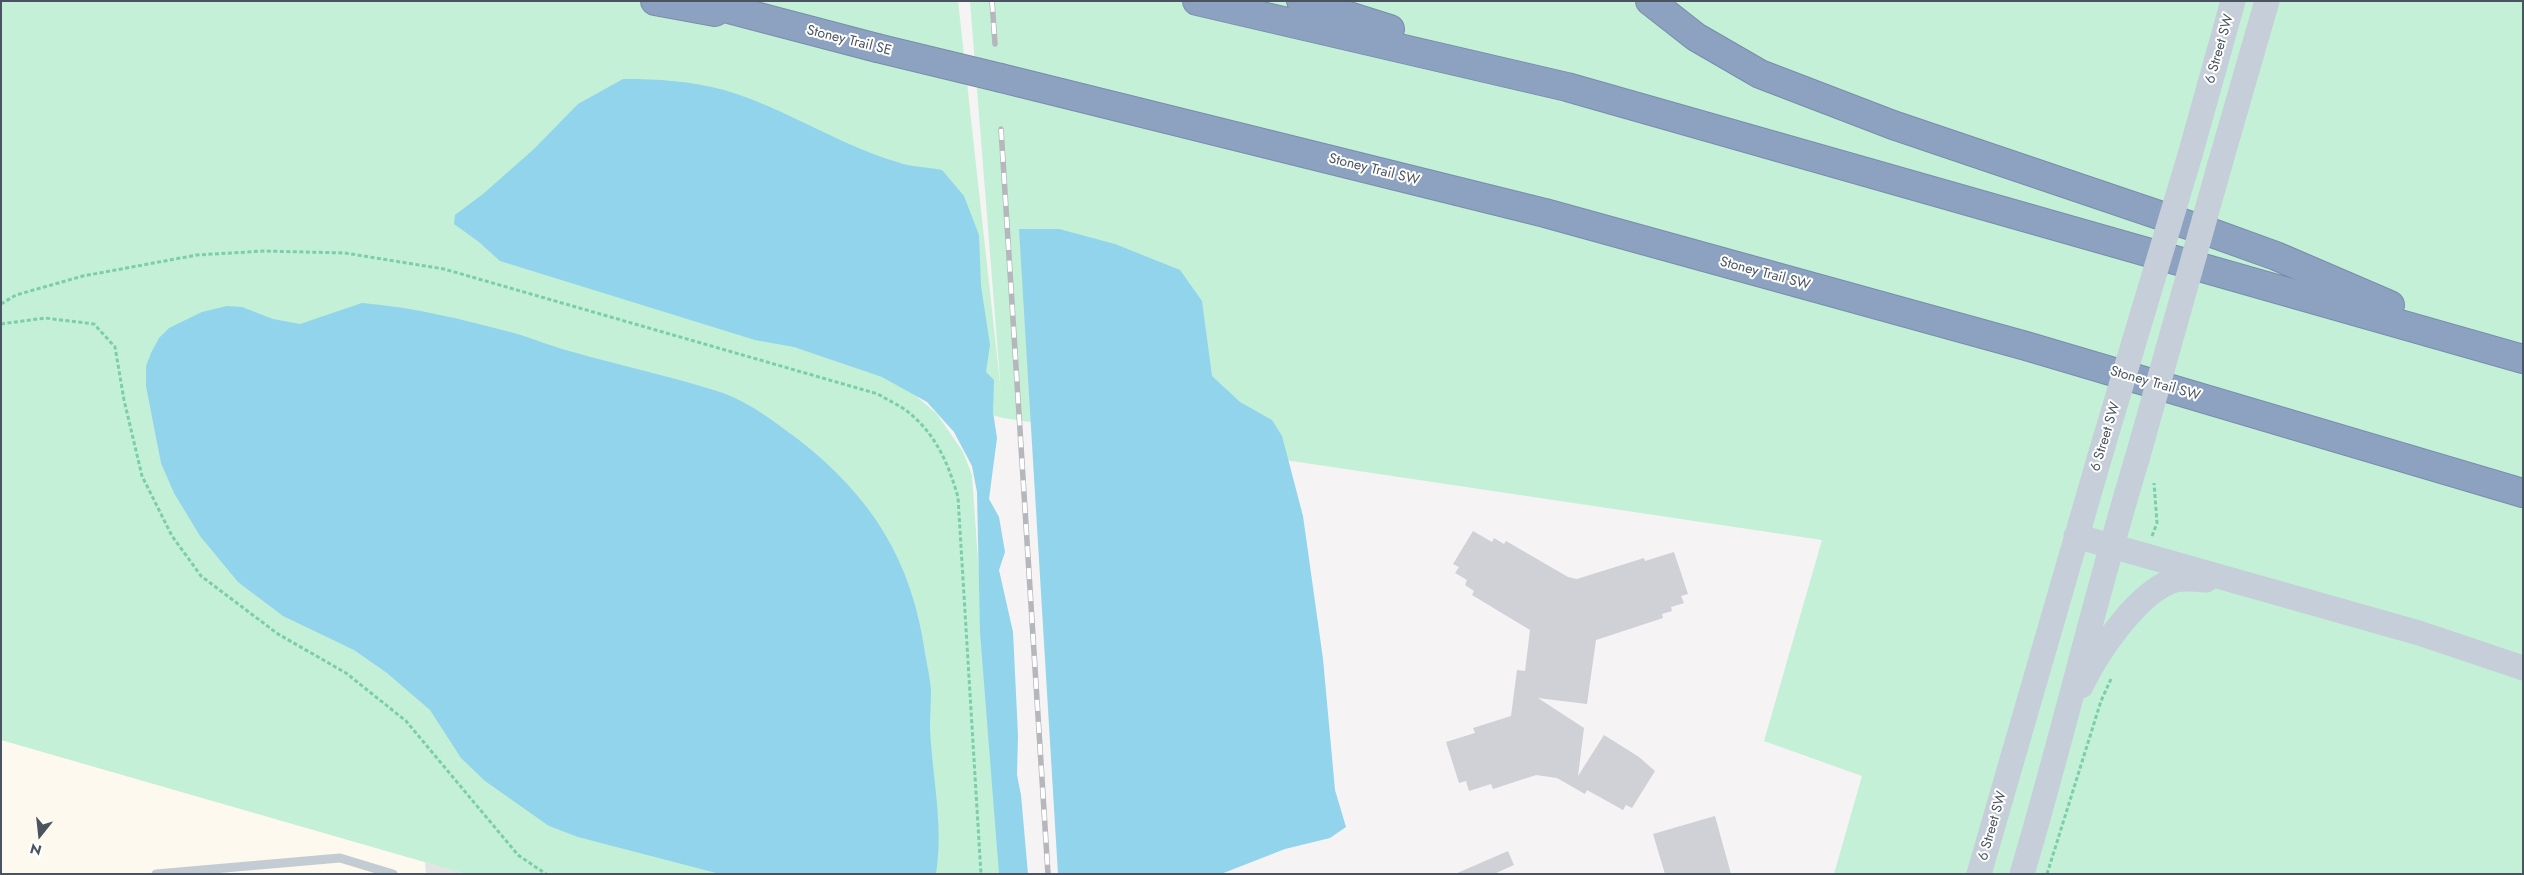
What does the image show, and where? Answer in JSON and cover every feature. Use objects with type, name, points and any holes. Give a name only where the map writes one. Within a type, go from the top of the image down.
[{"type":"highway","points":[[655,1],[783,25]]},
{"type":"highway","name":"Stoney Trail SE","points":[[698,1],[783,25],[1001,78]]},
{"type":"highway","points":[[1197,1],[1568,87]]},
{"type":"highway","points":[[1301,1],[1568,87],[2510,355]]},
{"type":"highway","points":[[1650,1],[1696,37],[1760,74],[1893,125],[2276,256],[2510,355]]},
{"type":"highway","name":"Stoney Trail SW","points":[[1001,78],[1554,216],[2026,346],[2523,493]]},
{"type":"main road","name":"6 Street SW","points":[[1980,874],[2076,536],[2190,155],[2233,1]]},
{"type":"main road","points":[[2022,874],[2111,545],[2267,1]]},
{"type":"main road","points":[[2076,536],[2419,633],[2523,668]]},
{"type":"main road","points":[[2062,724],[2085,677],[2113,636],[2131,613],[2157,590],[2175,580],[2191,579],[2268,591]]},
{"type":"lane","points":[[156,874],[340,858],[393,874]]},
{"type":"path","points":[[1,304],[16,295],[83,276],[197,255],[264,250],[345,252],[444,269],[878,394],[913,416],[937,442],[950,470],[958,497],[981,874]]},
{"type":"path","points":[[1,324],[45,318],[94,324],[115,347],[124,400],[142,476],[172,536],[201,576],[278,634],[346,673],[406,721],[518,855],[546,874]]},
{"type":"path","points":[[2150,539],[2157,522],[2154,481]]},
{"type":"path","points":[[2047,874],[2101,701],[2113,675]]},
{"type":"shaded area","points":[[1,740],[425,862],[426,874],[1,874]]},
{"type":"shaded area","points":[[425,862],[466,874],[426,874]]},
{"type":"green space","points":[[1,1],[958,1],[1001,392],[970,1],[2523,1],[2523,874],[1834,874],[1862,776],[1764,741],[1822,540],[1003,418],[910,391],[937,414],[963,452],[972,475],[1000,874],[466,874],[1,740]]},
{"type":"water","points":[[623,79],[661,80],[724,90],[768,106],[853,146],[908,165],[942,170],[964,196],[979,235],[981,286],[990,345],[986,372],[994,380],[993,412],[997,438],[989,499],[999,517],[1005,552],[999,570],[1013,632],[1018,735],[1017,775],[1021,795],[1028,874],[999,874],[980,632],[977,492],[972,466],[954,432],[927,402],[882,377],[794,347],[755,340],[500,261],[479,242],[454,224],[455,215],[483,194],[534,149],[578,104]]},
{"type":"water","points":[[1019,229],[1059,229],[1115,244],[1180,270],[1202,301],[1212,376],[1240,402],[1272,420],[1282,436],[1303,516],[1323,659],[1335,790],[1346,827],[1330,838],[1285,849],[1221,874],[1058,874]]},
{"type":"water","points":[[362,303],[420,311],[477,323],[566,350],[723,393],[753,408],[799,440],[848,484],[868,508],[899,560],[919,620],[931,690],[930,728],[939,837],[936,874],[720,874],[578,837],[549,826],[485,781],[461,758],[430,710],[387,673],[354,650],[283,616],[238,582],[200,536],[174,493],[161,463],[146,386],[146,366],[151,353],[159,338],[169,328],[202,312],[227,306],[242,307],[273,319],[300,324]]},
{"type":"building","points":[[1473,531],[1492,542],[1494,538],[1504,544],[1506,541],[1568,577],[1577,579],[1644,558],[1645,561],[1674,552],[1688,594],[1681,596],[1684,603],[1671,607],[1672,611],[1662,614],[1663,618],[1596,640],[1587,704],[1538,698],[1584,728],[1578,776],[1604,735],[1639,757],[1655,771],[1632,808],[1626,805],[1623,810],[1587,790],[1585,794],[1557,778],[1536,775],[1493,789],[1491,784],[1469,791],[1466,781],[1459,783],[1446,742],[1475,733],[1473,728],[1511,716],[1517,670],[1525,671],[1530,630],[1472,595],[1474,591],[1465,585],[1467,580],[1455,573],[1459,567],[1453,564]]},
{"type":"building","points":[[1715,816],[1731,874],[1665,874],[1653,834]]},
{"type":"building","points":[[1508,851],[1514,865],[1494,874],[1455,874]]},
{"type":"railway","points":[[992,1],[995,44]]},
{"type":"railway","points":[[1001,129],[1048,874]]}]
